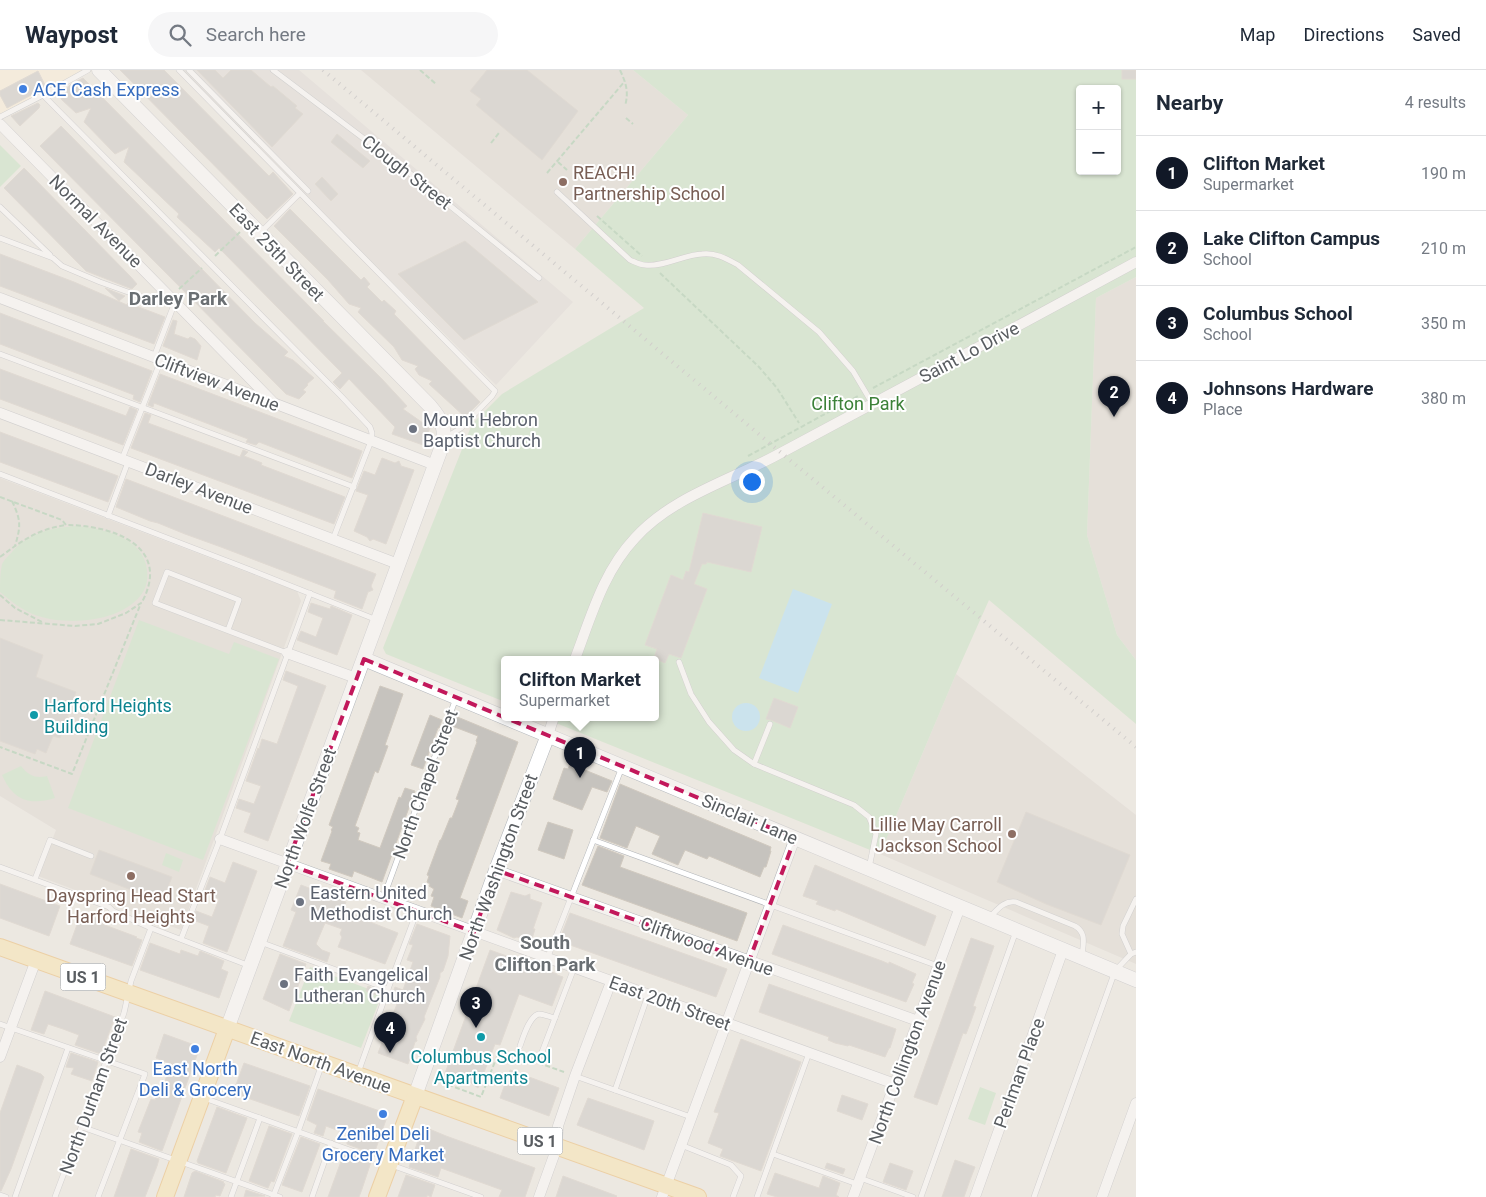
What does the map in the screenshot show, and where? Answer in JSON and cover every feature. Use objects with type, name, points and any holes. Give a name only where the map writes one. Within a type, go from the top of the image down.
[{"type":"main road","name":"East 25th Street","points":[[99,70],[440,418],[444,427],[444,439]]},
{"type":"main road","name":"North Wolfe Street","points":[[165,1197],[364,658],[371,618],[398,564],[444,439]]},
{"type":"main road","name":"Sinclair Lane","points":[[364,658],[501,716]]},
{"type":"main road","name":"Sinclair Lane","points":[[514,721],[1136,980]]},
{"type":"main road","name":"North Washington Street","points":[[377,1197],[496,870],[548,735]]},
{"type":"main road","name":"East North Avenue","points":[[0,947],[557,1147],[664,1191],[698,1197]]},
{"type":"street","name":"Normal Avenue","points":[[0,124],[276,404]]},
{"type":"street","name":"Saint Lo Drive","points":[[576,656],[608,575],[625,550],[648,525],[671,508],[769,459],[1136,262]]},
{"type":"street","name":"Cliftview Avenue","points":[[0,298],[435,465]]},
{"type":"street","name":"Darley Avenue","points":[[0,413],[398,564]]},
{"type":"street","points":[[287,653],[356,678]]},
{"type":"street","points":[[548,735],[553,721]]},
{"type":"street","points":[[664,1191],[795,838]]},
{"type":"street","name":"East 20th Street","points":[[220,839],[894,1084]]},
{"type":"street","name":"Cliftwood Avenue","points":[[496,870],[918,1021]]},
{"type":"street","name":"North Collington Avenue","points":[[853,1197],[960,907]]},
{"type":"street","name":"Perlman Place","points":[[975,1197],[1063,950]]},
{"type":"street","points":[[0,1057],[36,960]]},
{"type":"street","points":[[539,1197],[557,1147],[558,1126],[611,982]]},
{"type":"street","points":[[1102,1197],[1136,1102]]},
{"type":"lane","points":[[0,116],[44,95],[88,70]]},
{"type":"lane","points":[[179,70],[495,391],[461,428],[444,439]]},
{"type":"lane","points":[[189,70],[308,191]]},
{"type":"lane","name":"Clough Street","points":[[273,70],[412,175],[539,278]]},
{"type":"lane","points":[[44,95],[341,396],[370,428],[372,434],[371,441],[333,539]]},
{"type":"lane","points":[[557,192],[630,260],[643,265],[652,265],[702,254],[713,254],[738,265],[819,332],[853,371],[872,404]]},
{"type":"lane","points":[[259,233],[300,193]]},
{"type":"lane","points":[[0,207],[62,266],[156,302],[173,299],[157,359],[108,516]]},
{"type":"lane","points":[[0,238],[52,258]]},
{"type":"lane","points":[[0,354],[354,488]]},
{"type":"lane","points":[[0,474],[371,618]]},
{"type":"lane","points":[[228,630],[239,600],[167,572],[156,603],[287,653]]},
{"type":"lane","points":[[181,939],[220,839],[310,593]]},
{"type":"lane","points":[[679,662],[691,694],[709,722],[734,750],[754,764],[854,805],[869,817],[876,834],[868,869]]},
{"type":"lane","name":"North Chapel Street","points":[[382,899],[456,697]]},
{"type":"lane","points":[[754,764],[770,724]]},
{"type":"lane","points":[[547,959],[622,766]]},
{"type":"lane","points":[[35,879],[50,840],[91,856]]},
{"type":"lane","points":[[593,840],[938,966]]},
{"type":"lane","points":[[0,867],[109,907],[113,911],[151,928],[251,966]]},
{"type":"lane","points":[[1034,1197],[1115,971],[1134,953],[1122,934],[1123,926],[1136,899]]},
{"type":"lane","points":[[988,918],[1006,902],[1010,901],[1066,922],[1081,930],[1083,934],[1082,958]]},
{"type":"lane","points":[[357,1076],[417,912]]},
{"type":"lane","name":"North Durham Street","points":[[55,1197],[124,1014],[132,981],[151,928]]},
{"type":"lane","points":[[921,1197],[1016,930]]},
{"type":"lane","points":[[259,942],[388,989]]},
{"type":"lane","points":[[542,1052],[574,968]]},
{"type":"lane","points":[[615,1090],[648,995]]},
{"type":"lane","points":[[520,1046],[534,1017],[540,1014],[555,1018]]},
{"type":"lane","points":[[0,1024],[145,1074],[98,1197]]},
{"type":"lane","points":[[14,1197],[68,1048]]},
{"type":"lane","points":[[757,1197],[809,1053]]},
{"type":"lane","points":[[82,1127],[276,1196],[322,1063]]},
{"type":"lane","points":[[575,1076],[691,1117]]},
{"type":"lane","points":[[202,1097],[482,1197]]},
{"type":"lane","points":[[231,1197],[260,1118]]},
{"type":"lane","points":[[312,1197],[331,1143]]},
{"type":"lane","points":[[681,1145],[731,1165],[741,1176],[733,1197]]},
{"type":"lane","points":[[773,1154],[913,1197]]},
{"type":"lane","points":[[460,1197],[462,1190]]},
{"type":"lane","points":[[0,1195],[6,1197]]},
{"type":"path","points":[[420,70],[436,84]]},
{"type":"path","points":[[620,70],[628,95],[626,106]]},
{"type":"path","points":[[547,173],[625,81]]},
{"type":"path","points":[[626,118],[633,124]]},
{"type":"path","points":[[491,143],[499,133]]},
{"type":"path","points":[[557,161],[568,170]]},
{"type":"path","points":[[596,215],[652,265],[759,367],[777,388],[799,423]]},
{"type":"path","points":[[0,497],[62,520],[66,525]]},
{"type":"path","points":[[12,501],[20,518],[20,532],[15,546]]},
{"type":"path","points":[[0,558],[36,533],[66,525],[81,525],[103,529],[127,539],[139,547],[146,556],[150,566],[150,580],[147,591],[72,774],[0,748]]},
{"type":"path","points":[[0,595],[14,608],[44,623]]},
{"type":"path","points":[[0,620],[75,626],[98,624],[126,613],[141,603]]},
{"type":"path","points":[[441,1082],[481,1097],[500,1048],[575,1076]]},
{"type":"highlighted area","points":[[364,659],[795,838],[749,961],[496,870],[474,932],[287,864]]},
{"type":"shaded area","points":[[0,70],[86,70],[0,115]]},
{"type":"shaded area","points":[[179,70],[299,70],[573,302],[496,385]]},
{"type":"shaded area","name":"REACH! Partnership School","points":[[361,70],[633,70],[688,115],[575,249]]},
{"type":"shaded area","points":[[1136,277],[1136,660],[1117,635],[1087,535],[1096,298]]},
{"type":"shaded area","points":[[0,478],[297,591],[301,601],[181,930],[38,876],[56,830],[0,796]]},
{"type":"shaded area","name":"Lillie May Carroll Jackson School","points":[[956,674],[1136,815],[1136,964],[880,854]]},
{"type":"green space","name":"Clifton Park","points":[[633,70],[1136,70],[1136,277],[1096,298],[1087,535],[1117,635],[1136,660],[1136,724],[989,600],[880,854],[551,721],[659,721],[659,656],[501,656],[501,700],[386,654],[383,648],[472,424],[502,394],[644,308],[575,249],[688,115]]},
{"type":"green space","points":[[0,145],[21,166],[0,187]]},
{"type":"green space","points":[[75,526],[97,529],[120,536],[138,549],[144,559],[147,578],[143,592],[134,602],[123,610],[110,615],[80,621],[65,621],[33,614],[18,606],[0,592],[2,564],[18,546],[25,540],[40,533],[57,528]]},
{"type":"green space","points":[[139,620],[229,654],[234,642],[279,659],[203,860],[68,808]]},
{"type":"green space","points":[[21,766],[32,776],[47,776],[55,798],[30,801],[23,799],[11,790],[2,775]]},
{"type":"green space","points":[[166,853],[183,860],[179,872],[162,865]]},
{"type":"green space","points":[[310,967],[382,994],[361,1048],[289,1021]]},
{"type":"green space","points":[[980,1087],[996,1093],[985,1125],[968,1119]]},
{"type":"water","points":[[793,589],[832,604],[798,693],[759,678]]},
{"type":"water","points":[[746,703],[756,707],[760,717],[756,727],[746,731],[736,727],[732,717],[736,707]]},
{"type":"building","points":[[120,70],[164,70],[269,176],[273,172],[293,194],[267,219]]},
{"type":"building","points":[[197,70],[215,70],[223,78],[231,70],[251,70],[297,106],[295,108],[303,114],[272,147]]},
{"type":"building","name":"REACH! Partnership School","points":[[487,70],[527,70],[578,111],[542,160],[476,105],[481,99],[470,91]]},
{"type":"building","points":[[1122,70],[1136,70],[1136,79],[1122,79]]},
{"type":"building","name":"ACE Cash Express","points":[[38,71],[46,87],[7,108],[0,95],[0,91]]},
{"type":"building","points":[[83,78],[381,378],[407,406],[403,409],[430,428],[423,445],[392,434],[395,427],[349,379],[340,389],[333,382],[342,373],[219,248],[215,252],[177,217],[179,214],[124,162],[129,147],[115,154],[84,122],[91,108],[76,113],[61,99],[63,93],[70,85]]},
{"type":"building","points":[[38,103],[40,105],[39,108],[20,126],[11,116]]},
{"type":"building","points":[[61,126],[255,323],[288,352],[284,356],[293,360],[314,378],[307,384],[303,390],[306,392],[299,399],[286,394],[40,146]]},
{"type":"building","points":[[337,134],[370,161],[363,168],[331,142]]},
{"type":"building","points":[[24,168],[130,276],[137,284],[132,289],[86,271],[4,188]]},
{"type":"building","points":[[322,177],[338,194],[331,201],[315,184]]},
{"type":"building","points":[[290,209],[361,280],[364,277],[370,284],[367,287],[382,302],[384,300],[396,311],[394,314],[480,402],[465,417],[429,384],[432,381],[419,375],[415,369],[418,366],[402,360],[394,347],[358,312],[361,308],[349,304],[274,226]]},
{"type":"building","points":[[465,241],[538,302],[464,340],[398,274]]},
{"type":"building","points":[[0,254],[74,282],[127,305],[128,303],[165,317],[154,344],[0,286]]},
{"type":"building","points":[[105,288],[125,296],[119,301]]},
{"type":"building","points":[[0,313],[152,371],[140,402],[133,399],[134,395],[0,344]]},
{"type":"building","points":[[173,320],[177,321],[174,334],[188,339],[190,337],[195,339],[201,346],[197,360],[163,346]]},
{"type":"building","points":[[0,369],[126,416],[130,407],[137,410],[123,445],[0,399]]},
{"type":"building","points":[[160,374],[362,451],[352,478],[259,442],[256,445],[246,442],[248,439],[154,403],[153,407],[148,405]]},
{"type":"building","points":[[145,413],[151,415],[148,423],[240,457],[243,450],[248,452],[244,456],[262,463],[261,465],[345,497],[334,524],[131,448]]},
{"type":"building","points":[[0,432],[118,476],[108,502],[0,462]]},
{"type":"building","points":[[382,458],[395,463],[399,461],[401,466],[414,470],[386,544],[373,539],[370,541],[367,537],[354,531],[368,495],[356,491],[364,471],[375,475]]},
{"type":"building","points":[[126,479],[376,574],[371,586],[373,590],[368,592],[362,609],[334,598],[336,591],[116,507]]},
{"type":"building","points":[[703,513],[762,527],[751,572],[707,562],[702,564],[694,584],[707,589],[681,658],[669,654],[665,663],[659,660],[659,656],[655,656],[657,649],[645,645],[671,575],[683,580],[686,571],[689,572]]},
{"type":"building","points":[[311,603],[330,609],[331,606],[352,615],[337,655],[297,640],[301,631],[316,637],[323,618],[308,612]]},
{"type":"building","name":"Harford Heights Building","points":[[0,638],[43,655],[36,677],[76,692],[60,738],[53,736],[46,753],[37,749],[35,754],[0,741]]},
{"type":"building","points":[[286,671],[326,686],[268,841],[244,832],[251,813],[236,808],[239,799],[254,804],[261,786],[246,781],[262,739],[277,744],[298,686],[283,680]]},
{"type":"building","points":[[380,686],[403,694],[385,745],[388,746],[378,773],[375,771],[355,826],[359,828],[357,832],[360,833],[358,840],[380,848],[399,797],[401,798],[405,788],[415,791],[382,882],[354,871],[352,877],[329,869],[331,864],[321,861],[333,827],[329,825]]},
{"type":"building","points":[[774,698],[798,707],[790,728],[766,719]]},
{"type":"building","points":[[430,715],[442,720],[423,769],[411,765]]},
{"type":"building","points":[[455,716],[518,742],[460,898],[468,901],[462,918],[431,906],[434,897],[431,896],[434,889],[427,882],[429,876],[427,875],[440,840],[459,800],[456,799],[477,742],[478,736],[452,726]]},
{"type":"building","points":[[570,764],[612,781],[607,792],[592,787],[582,810],[553,799],[564,768],[568,769]]},
{"type":"building","points":[[620,784],[771,847],[766,867],[764,867],[760,877],[709,856],[707,859],[685,850],[678,865],[652,854],[660,836],[636,826],[627,848],[600,838]]},
{"type":"building","points":[[1026,812],[1130,855],[1101,925],[1046,904],[997,882]]},
{"type":"building","points":[[548,822],[573,830],[564,859],[538,850]]},
{"type":"building","points":[[598,846],[624,856],[620,867],[747,913],[737,941],[582,885]]},
{"type":"building","name":"Dayspring Head Start Harford Heights","points":[[99,850],[172,877],[162,902],[90,874]]},
{"type":"building","points":[[233,862],[257,871],[227,952],[203,943],[209,926],[193,920],[196,911],[212,917],[219,899],[204,893],[210,877],[225,883]]},
{"type":"building","points":[[815,865],[936,916],[925,946],[836,909],[835,911],[816,904],[818,901],[803,896]]},
{"type":"building","points":[[0,884],[60,906],[49,936],[0,918]]},
{"type":"building","points":[[301,885],[346,902],[343,910],[398,933],[385,964],[338,947],[342,937],[340,934],[342,929],[325,923],[316,944],[322,950],[330,953],[327,962],[283,946],[296,912],[291,910]]},
{"type":"building","points":[[511,892],[525,896],[530,894],[530,899],[542,903],[533,929],[535,929],[531,942],[517,937],[514,938],[497,930]]},
{"type":"building","points":[[83,913],[103,921],[102,924],[142,940],[132,966],[70,944]]},
{"type":"building","points":[[570,913],[727,969],[716,997],[559,941]]},
{"type":"building","points":[[417,924],[450,936],[448,956],[443,971],[440,973],[424,1017],[425,1019],[416,1037],[417,1041],[408,1064],[378,1053],[397,1004],[390,1001],[395,987],[403,990],[413,962],[407,960],[413,945],[409,944]]},
{"type":"building","points":[[783,925],[889,964],[889,962],[916,974],[906,1002],[772,954]]},
{"type":"building","points":[[971,938],[994,946],[973,1006],[976,1007],[971,1021],[966,1034],[963,1033],[937,1105],[914,1097]]},
{"type":"building","points":[[150,943],[180,954],[181,950],[198,956],[200,951],[224,961],[221,969],[228,972],[219,998],[140,970]]},
{"type":"building","name":"Columbus School Apartments","points":[[490,950],[563,977],[552,1006],[519,994],[500,1045],[495,1044],[478,1088],[467,1080],[465,1085],[456,1082],[458,1077],[444,1076]]},
{"type":"building","name":"Faith Evangelical Lutheran Church","points":[[280,954],[306,964],[289,1011],[263,999]]},
{"type":"building","points":[[769,984],[896,1029],[885,1057],[849,1045],[835,1043],[828,1040],[829,1037],[759,1012]]},
{"type":"building","points":[[368,986],[377,990],[375,995],[366,991]]},
{"type":"building","points":[[45,991],[115,1017],[101,1054],[75,1045],[79,1035],[63,1029],[48,1024],[44,1034],[31,1030]]},
{"type":"building","points":[[164,1034],[200,1047],[162,1151],[139,1142],[142,1133],[138,1132],[151,1099],[155,1100],[162,1080],[165,1081],[171,1064],[156,1058]]},
{"type":"building","points":[[741,1039],[801,1062],[761,1171],[720,1156],[723,1149],[708,1143],[719,1113],[714,1112]]},
{"type":"building","points":[[71,1053],[98,1062],[92,1081],[71,1074],[74,1068],[66,1067]]},
{"type":"building","points":[[244,1063],[310,1086],[299,1116],[233,1093]]},
{"type":"building","points":[[17,1065],[41,1074],[44,1077],[11,1169],[0,1191],[0,1113]]},
{"type":"building","points":[[510,1070],[559,1088],[549,1116],[500,1098]]},
{"type":"building","points":[[318,1089],[388,1114],[374,1154],[347,1144],[347,1134],[326,1126],[323,1136],[314,1133],[317,1125],[307,1120]]},
{"type":"building","points":[[842,1095],[868,1104],[862,1120],[837,1111]]},
{"type":"building","points":[[588,1098],[654,1121],[644,1150],[577,1125]]},
{"type":"building","points":[[217,1107],[247,1118],[226,1173],[197,1161]]},
{"type":"building","points":[[269,1126],[292,1134],[274,1182],[271,1181],[268,1188],[249,1181]]},
{"type":"building","points":[[422,1126],[535,1168],[525,1197],[499,1197],[502,1190],[441,1168],[438,1177],[409,1167]]},
{"type":"building","points":[[301,1137],[320,1144],[302,1192],[282,1185]]},
{"type":"building","points":[[131,1149],[159,1159],[157,1166],[145,1197],[114,1197]]},
{"type":"building","points":[[344,1153],[371,1162],[362,1189],[359,1197],[328,1197]]},
{"type":"building","points":[[955,1160],[975,1167],[964,1197],[942,1197]]},
{"type":"building","points":[[827,1163],[845,1169],[843,1174],[825,1168]]},
{"type":"building","points":[[890,1163],[913,1171],[906,1190],[883,1182]]},
{"type":"building","points":[[195,1171],[224,1182],[225,1184],[220,1196],[184,1197],[192,1173]]},
{"type":"building","points":[[775,1173],[819,1188],[823,1176],[840,1183],[836,1195],[839,1197],[777,1197],[767,1194]]},
{"type":"building","points":[[406,1175],[435,1185],[431,1197],[427,1195],[427,1197],[398,1197]]},
{"type":"building","points":[[563,1176],[617,1196],[556,1197]]},
{"type":"building","points":[[246,1190],[265,1196],[244,1197]]},
{"type":"railway","points":[[323,70],[1136,747]]},
{"type":"place","name":"ACE Cash Express","points":[[23,89]]},
{"type":"place","name":"REACH! Partnership School","points":[[563,182]]},
{"type":"place","name":"Lake Clifton Campus","points":[[1114,417]]},
{"type":"place","name":"Mount Hebron Baptist Church","points":[[413,429]]},
{"type":"place","name":"Harford Heights Building","points":[[34,715]]},
{"type":"place","name":"Clifton Market","points":[[580,778]]},
{"type":"place","name":"Lillie May Carroll Jackson School","points":[[1012,834]]},
{"type":"place","name":"Dayspring Head Start Harford Heights","points":[[131,876]]},
{"type":"place","name":"Eastern United Methodist Church","points":[[300,902]]},
{"type":"place","name":"Faith Evangelical Lutheran Church","points":[[284,984]]},
{"type":"place","name":"Columbus School","points":[[476,1028]]},
{"type":"place","name":"Columbus School Apartments","points":[[481,1037]]},
{"type":"place","name":"East North Deli & Grocery","points":[[195,1049]]},
{"type":"place","name":"Johnsons Hardware","points":[[390,1053]]},
{"type":"place","name":"Zenibel Deli Grocery Market","points":[[383,1114]]},
{"type":"district","name":"Darley Park","points":[[178,298]]},
{"type":"district","name":"South Clifton Park","points":[[545,953]]}]
